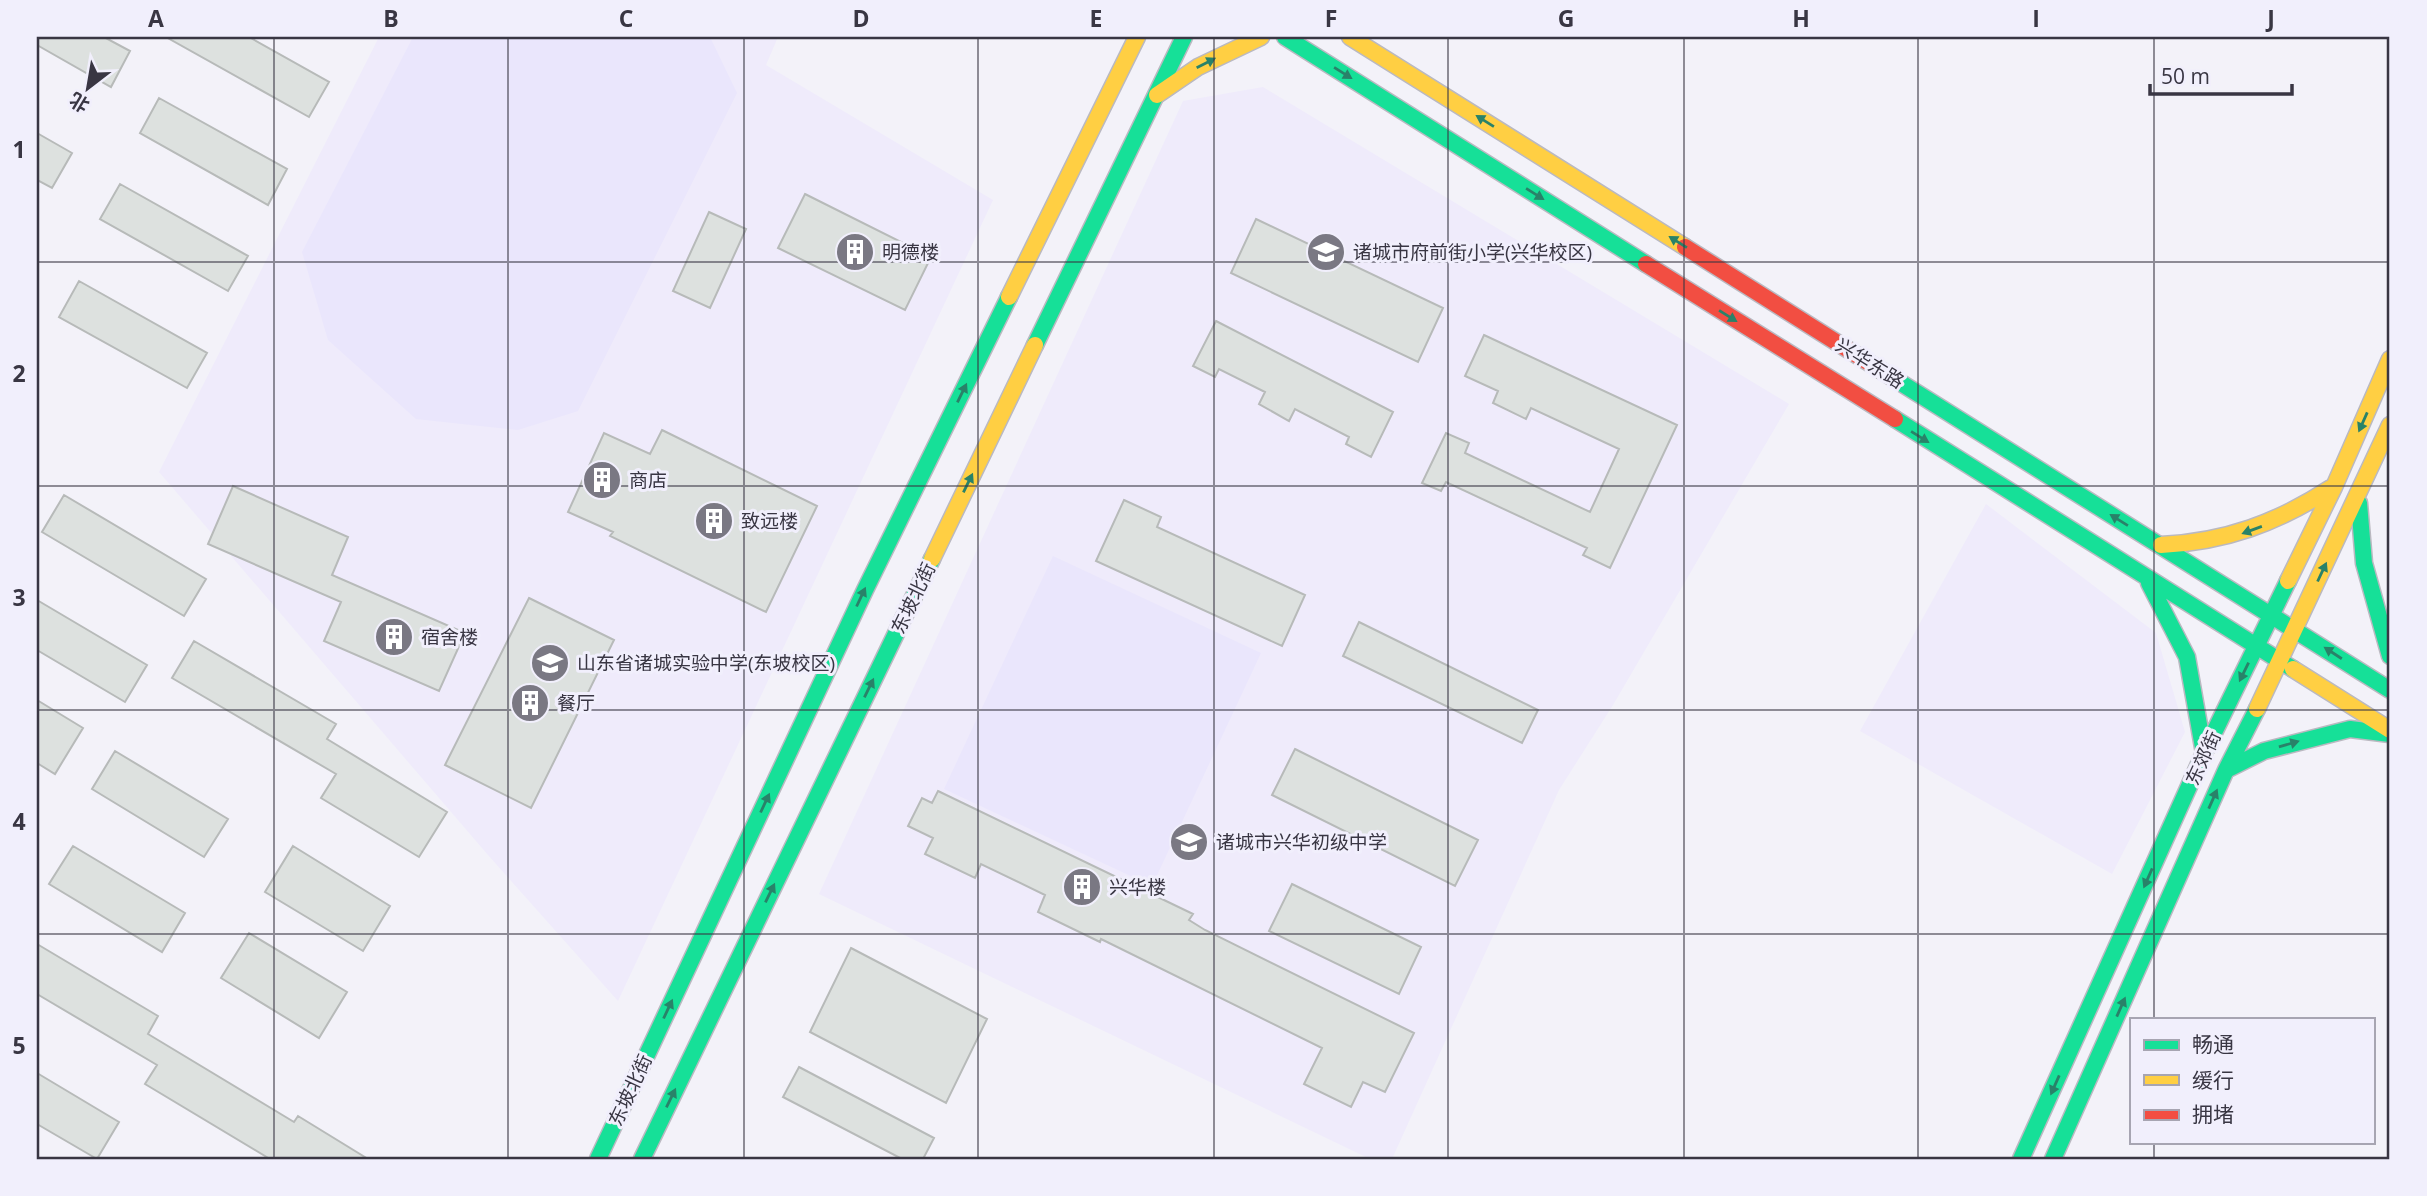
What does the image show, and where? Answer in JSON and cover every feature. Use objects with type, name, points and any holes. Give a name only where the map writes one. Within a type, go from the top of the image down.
[{"type":"main road","points":[[1119,73],[1120,37]]},
{"type":"main road","name":"东坡北街","points":[[598,1159],[865,590],[1137,37]]},
{"type":"main road","name":"东坡北街","points":[[642,1159],[1184,37]]},
{"type":"main road","points":[[1155,97],[1198,66],[1261,37]]},
{"type":"main road","points":[[1285,37],[2390,732]]},
{"type":"main road","name":"兴华东路","points":[[1350,37],[2296,628],[2390,690]]},
{"type":"main road","name":"东郊街","points":[[2021,1159],[2204,753],[2334,487],[2390,359]]},
{"type":"main road","name":"东郊街","points":[[2053,1159],[2226,770],[2281,662],[2390,425]]},
{"type":"main road","points":[[2160,545],[2204,545],[2247,532],[2293,514],[2334,487]]},
{"type":"main road","points":[[2359,494],[2358,536],[2367,586],[2390,656]]},
{"type":"main road","points":[[2148,581],[2187,657],[2204,753]]},
{"type":"main road","points":[[2226,770],[2264,751],[2350,729],[2390,732]]},
{"type":"shaded area","name":"山东省诸城实验中学(东坡校区)","points":[[379,37],[778,37],[766,65],[993,200],[618,1001],[488,855],[159,472]]},
{"type":"shaded area","points":[[413,37],[710,37],[737,93],[578,411],[518,430],[416,419],[328,340],[302,252]]},
{"type":"shaded area","points":[[1263,87],[1789,404],[1613,705],[1559,790],[1392,1159],[1370,1159],[819,894],[1183,101]]},
{"type":"shaded area","points":[[1986,504],[2156,633],[2185,732],[2112,874],[1860,731]]},
{"type":"shaded area","points":[[1053,556],[1261,653],[1152,886],[944,789]]},
{"type":"building","points":[[37,37],[104,37],[130,51],[111,87],[37,45]]},
{"type":"building","points":[[166,37],[249,37],[329,82],[309,117]]},
{"type":"building","points":[[159,98],[287,169],[268,205],[140,133]]},
{"type":"building","points":[[37,133],[72,153],[52,188],[37,180]]},
{"type":"building","points":[[120,184],[248,256],[228,291],[100,219]]},
{"type":"building","name":"明德楼","points":[[805,194],[931,257],[905,310],[778,248]]},
{"type":"building","points":[[709,212],[746,229],[710,308],[673,291]]},
{"type":"building","points":[[1256,219],[1443,308],[1418,362],[1231,273]]},
{"type":"building","points":[[79,281],[207,353],[187,388],[59,317]]},
{"type":"building","points":[[1216,321],[1393,412],[1371,457],[1346,444],[1349,437],[1295,409],[1289,421],[1259,404],[1265,392],[1219,369],[1215,377],[1193,366]]},
{"type":"building","points":[[1484,335],[1677,425],[1610,568],[1583,555],[1587,548],[1446,482],[1441,491],[1422,483],[1446,433],[1469,443],[1465,453],[1590,512],[1619,449],[1531,408],[1526,419],[1493,403],[1498,391],[1465,376]]},
{"type":"building","name":"致远楼","points":[[662,430],[817,506],[766,612],[610,536],[613,532],[568,512],[604,433],[650,454]]},
{"type":"building","points":[[233,486],[348,537],[332,575],[465,633],[439,691],[324,641],[341,602],[208,544]]},
{"type":"building","points":[[64,495],[206,579],[184,616],[42,532]]},
{"type":"building","points":[[1124,500],[1161,517],[1157,527],[1305,595],[1282,646],[1096,561]]},
{"type":"building","name":"餐厅","points":[[529,598],[614,640],[531,808],[445,765]]},
{"type":"building","points":[[37,600],[147,665],[125,702],[37,650]]},
{"type":"building","points":[[1359,622],[1538,710],[1522,743],[1343,656]]},
{"type":"building","points":[[194,641],[336,724],[327,739],[447,812],[419,857],[321,798],[336,774],[172,678]]},
{"type":"building","points":[[37,700],[83,728],[55,774],[37,763]]},
{"type":"building","points":[[1295,749],[1478,840],[1455,886],[1272,795]]},
{"type":"building","points":[[115,751],[228,819],[204,857],[92,789]]},
{"type":"building","points":[[938,791],[1193,914],[1189,920],[1205,930],[1414,1033],[1385,1092],[1363,1082],[1351,1107],[1304,1084],[1322,1048],[1101,939],[1100,942],[1038,912],[1045,895],[981,864],[975,878],[925,854],[933,838],[908,826],[922,798],[932,803]]},
{"type":"building","points":[[73,846],[185,913],[162,952],[49,884]]},
{"type":"building","points":[[293,846],[390,906],[363,951],[265,892]]},
{"type":"building","points":[[1292,884],[1421,947],[1399,994],[1269,931]]},
{"type":"building","points":[[249,933],[347,992],[319,1038],[221,978]]},
{"type":"building","points":[[37,944],[158,1016],[148,1034],[294,1122],[298,1116],[368,1159],[270,1159],[145,1084],[157,1065],[37,994]]},
{"type":"building","points":[[851,948],[987,1019],[946,1103],[810,1032]]},
{"type":"building","points":[[799,1067],[934,1138],[923,1159],[902,1159],[783,1097]]},
{"type":"building","points":[[37,1073],[119,1122],[97,1159],[37,1124]]},
{"type":"traffic: fast","points":[[1035,345],[1184,37]]},
{"type":"traffic: fast","points":[[1285,37],[1646,264]]},
{"type":"traffic: fast","points":[[598,1159],[865,590],[1009,297]]},
{"type":"traffic: fast","points":[[1882,371],[2390,690]]},
{"type":"traffic: fast","points":[[1895,419],[2293,669]]},
{"type":"traffic: fast","points":[[2359,503],[2364,563],[2390,656]]},
{"type":"traffic: fast","points":[[642,1159],[932,559]]},
{"type":"traffic: fast","points":[[2021,1159],[2204,753],[2288,581]]},
{"type":"traffic: fast","points":[[2149,583],[2187,657],[2204,753]]},
{"type":"traffic: fast","points":[[2053,1159],[2226,770],[2257,709]]},
{"type":"traffic: fast","points":[[2226,770],[2264,751],[2350,729],[2390,734]]},
{"type":"traffic: slow","points":[[1009,297],[1137,37]]},
{"type":"traffic: slow","points":[[1157,95],[1198,67],[1261,37]]},
{"type":"traffic: slow","points":[[1350,37],[1685,247]]},
{"type":"traffic: slow","points":[[932,559],[1035,345]]},
{"type":"traffic: slow","points":[[2288,581],[2334,487],[2390,359]]},
{"type":"traffic: slow","points":[[2257,709],[2390,425]]},
{"type":"traffic: slow","points":[[2161,545],[2207,540],[2250,528],[2291,511],[2331,488]]},
{"type":"traffic: slow","points":[[2293,669],[2390,730]]},
{"type":"traffic: jam","points":[[1685,247],[1882,371]]},
{"type":"traffic: jam","points":[[1646,264],[1895,419]]},
{"type":"place","name":"明德楼","points":[[855,252]]},
{"type":"place","name":"诸城市府前街小学(兴华校区)","points":[[1326,252]]},
{"type":"place","name":"商店","points":[[602,480]]},
{"type":"place","name":"致远楼","points":[[714,521]]},
{"type":"place","name":"宿舍楼","points":[[394,637]]},
{"type":"place","name":"山东省诸城实验中学(东坡校区)","points":[[550,663]]},
{"type":"place","name":"餐厅","points":[[530,703]]},
{"type":"place","name":"诸城市兴华初级中学","points":[[1189,842]]},
{"type":"place","name":"兴华楼","points":[[1082,887]]}]
